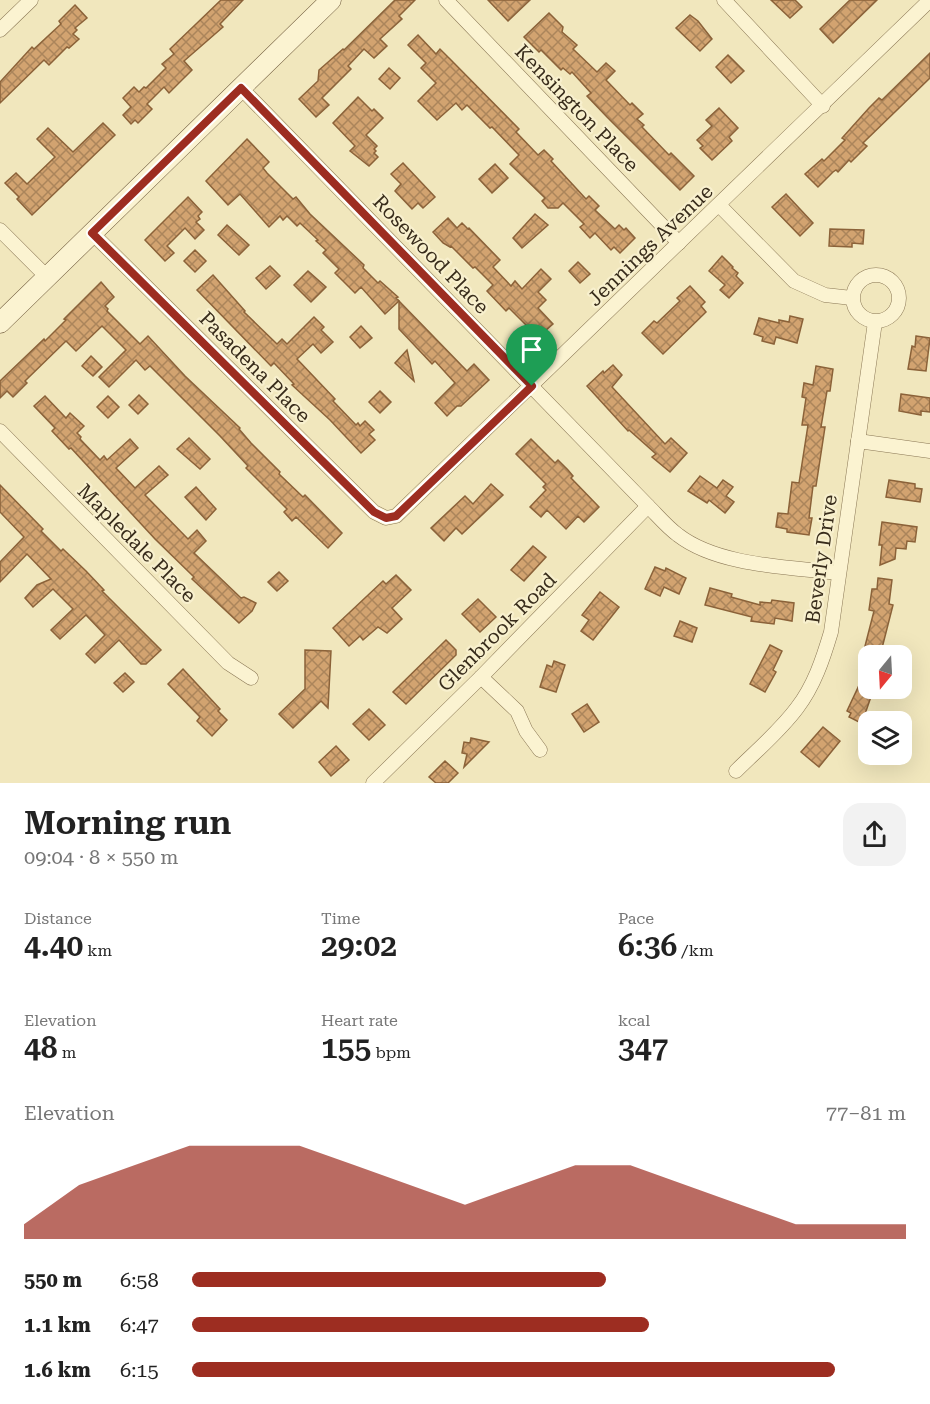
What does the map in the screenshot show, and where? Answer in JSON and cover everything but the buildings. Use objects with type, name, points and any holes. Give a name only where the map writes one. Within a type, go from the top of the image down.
[{"type":"main road","points":[[0,323],[331,0]]},
{"type":"street","points":[[0,30],[31,0]]},
{"type":"street","name":"Kensington Place","points":[[446,0],[679,243]]},
{"type":"street","points":[[724,0],[823,106]]},
{"type":"street","name":"Jennings Avenue","points":[[396,516],[823,106],[930,0]]},
{"type":"street","name":"Rosewood Place","points":[[241,88],[678,536],[702,549],[750,562],[838,573]]},
{"type":"street","points":[[719,205],[794,281],[825,295],[852,298]]},
{"type":"street","points":[[0,230],[47,277]]},
{"type":"street","name":"Pasadena Place","points":[[92,233],[374,512],[386,518],[396,516]]},
{"type":"street","points":[[879,275],[893,282],[899,296],[899,304],[890,317],[875,322],[861,317],[856,312],[852,298],[853,290],[863,278],[879,275]]},
{"type":"street","name":"Beverly Drive","points":[[736,771],[797,709],[809,690],[825,652],[831,632],[875,322]]},
{"type":"street","name":"Mapledale Place","points":[[0,431],[228,663],[251,678]]},
{"type":"street","points":[[858,441],[930,451]]},
{"type":"street","name":"Glenbrook Road","points":[[374,783],[648,506]]},
{"type":"street","points":[[481,677],[517,711],[526,731],[540,750]]},
{"type":"route","points":[[241,88],[532,386],[396,516],[386,518],[374,512],[92,233],[241,88]]}]
